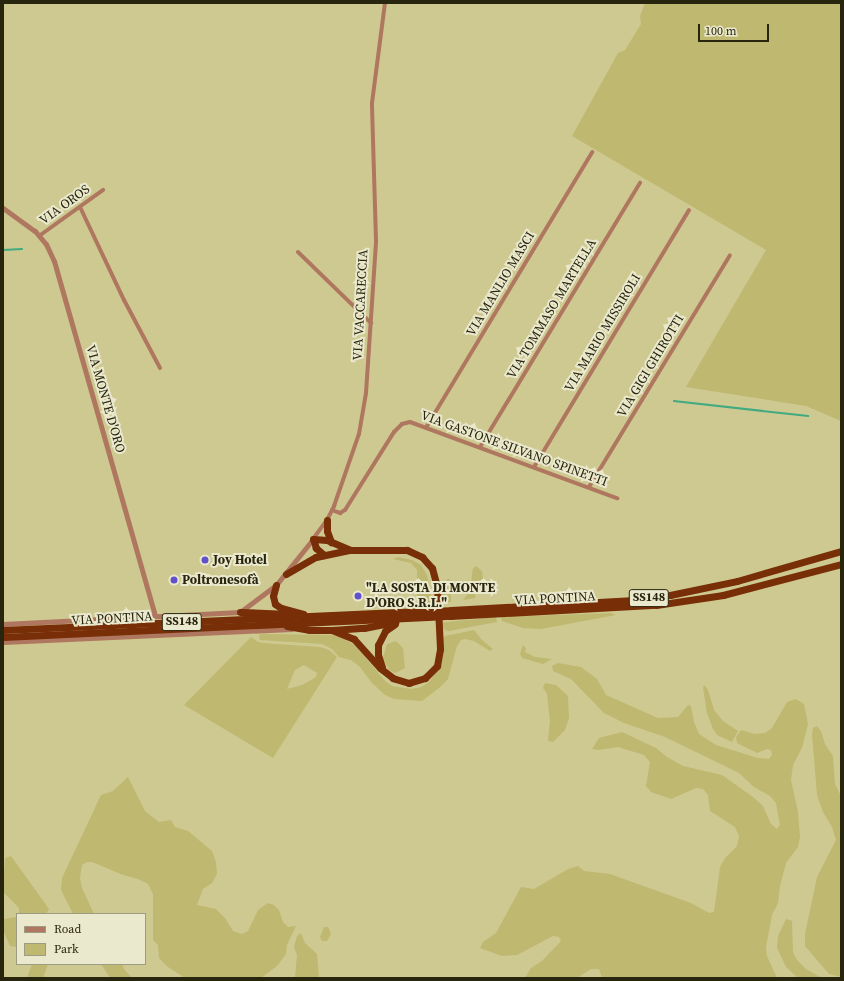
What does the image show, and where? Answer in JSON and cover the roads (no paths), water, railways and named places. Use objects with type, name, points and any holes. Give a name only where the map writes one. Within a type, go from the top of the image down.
[{"type":"highway","points":[[327,520],[327,531],[331,542]]},
{"type":"highway","points":[[324,555],[316,548],[313,539],[331,542],[350,550]]},
{"type":"highway","points":[[286,574],[305,562],[324,555],[350,550],[410,550],[426,560],[435,576],[440,649],[437,666],[428,676],[414,682],[401,682],[385,673],[354,639],[332,630]]},
{"type":"highway","name":"VIA PONTINA","points":[[451,613],[635,600],[670,595],[737,581],[841,551]]},
{"type":"highway","name":"VIA PONTINA","points":[[3,637],[428,614],[656,605],[723,595],[841,564]]},
{"type":"highway","points":[[276,585],[273,598],[276,605],[309,616]]},
{"type":"highway","points":[[240,612],[280,613],[309,616]]},
{"type":"highway","points":[[274,623],[309,630],[332,630],[364,628],[428,614]]},
{"type":"highway","name":"VIA PONTINA","points":[[3,630],[309,616],[428,614]]},
{"type":"highway","points":[[385,673],[378,655],[378,645],[385,631],[399,621]]},
{"type":"street","name":"VIA VACCARECCIA","points":[[240,612],[276,585],[327,520],[332,510],[362,423],[367,386],[376,226],[371,108],[373,82],[384,3]]},
{"type":"street","name":"VIA MANLIO MASCI","points":[[427,426],[592,152]]},
{"type":"street","name":"VIA TOMMASO MARTELLA","points":[[480,447],[640,183]]},
{"type":"street","name":"VIA OROS","points":[[39,236],[103,190]]},
{"type":"street","points":[[80,207],[124,300],[160,368]]},
{"type":"street","name":"VIA MONTE D'ORO","points":[[3,208],[25,223],[39,236],[48,247],[56,267],[155,616]]},
{"type":"street","name":"VIA MARIO MISSIROLI","points":[[534,467],[689,210]]},
{"type":"street","points":[[298,252],[371,323]]},
{"type":"street","name":"VIA GIGI GHIROTTI","points":[[590,487],[730,255]]},
{"type":"street","name":"VIA GASTONE SILVANO SPINETTI","points":[[332,510],[341,512],[346,510],[397,428],[403,423],[410,422],[427,426],[617,498]]},
{"type":"street","name":"VIA PONTINA","points":[[3,624],[240,612]]},
{"type":"street","name":"VIA PONTINA","points":[[3,642],[279,629],[309,630]]},
{"type":"waterway","points":[[3,250],[22,249]]},
{"type":"waterway","points":[[674,401],[808,416]]},
{"type":"place","name":"Joy Hotel","points":[[205,560]]},
{"type":"place","name":"Poltronesofà","points":[[174,580]]},
{"type":"place","name":"\"LA SOSTA DI MONTE D'ORO S.R.L.\"","points":[[358,596]]}]
